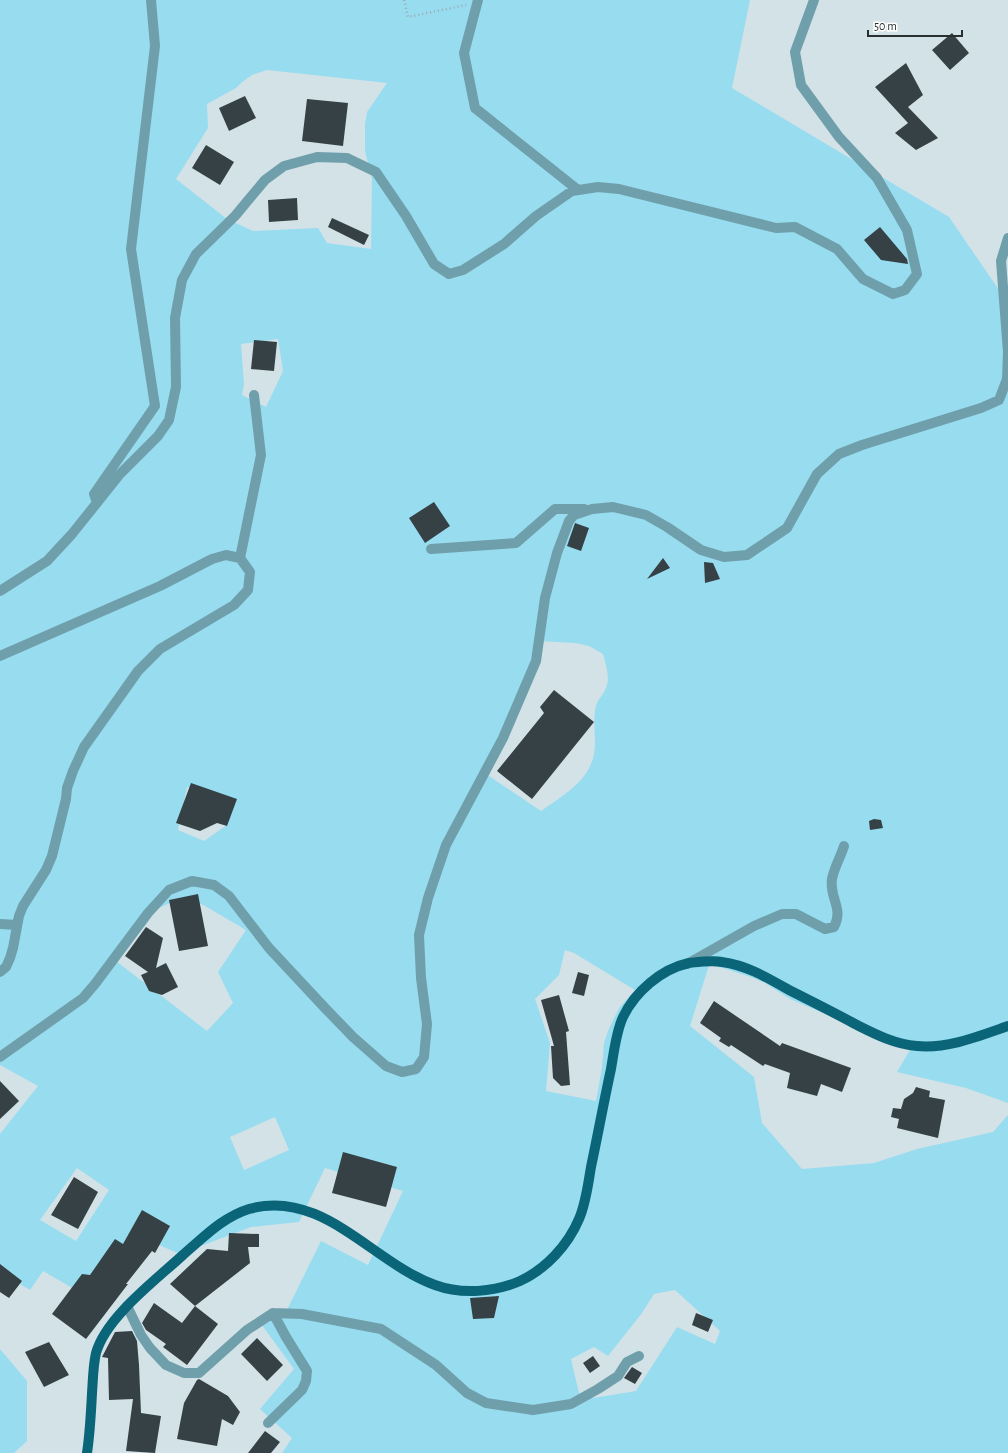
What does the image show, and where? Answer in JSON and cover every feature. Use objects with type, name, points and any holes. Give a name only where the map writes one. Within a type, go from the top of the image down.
[{"type":"main road","points":[[87,1453],[90,1435],[95,1356],[101,1340],[107,1330],[127,1306],[207,1233],[227,1218],[250,1209],[274,1205],[298,1208],[321,1216],[410,1273],[436,1286],[465,1291],[494,1289],[521,1280],[546,1265],[566,1243],[580,1218],[623,1016],[639,993],[661,974],[687,964],[720,961],[752,970],[872,1033],[895,1042],[919,1046],[943,1045],[966,1040],[1008,1026]]},
{"type":"street","points":[[97,503],[94,494],[155,406],[131,249],[155,46],[151,0]]},
{"type":"street","points":[[0,591],[47,561],[72,534],[120,474],[158,436],[169,420],[176,387],[175,318],[182,280],[196,254],[235,216],[265,180],[284,166],[317,157],[347,158],[376,172],[406,216],[434,264],[449,274],[464,270],[504,244],[536,216],[572,191],[598,187],[619,189],[776,228],[795,227],[837,249],[863,279],[893,294],[905,290],[917,274],[908,230],[877,178],[839,137],[801,84],[795,52],[814,0]]},
{"type":"street","points":[[478,1],[464,53],[475,108],[578,190]]},
{"type":"street","points":[[431,549],[516,543],[555,509],[592,509],[612,507],[646,515],[701,550],[724,557],[747,556],[787,528],[817,474],[839,454],[862,445],[980,408],[999,400],[1007,379],[1008,352],[1001,262],[1008,238]]},
{"type":"street","points":[[240,558],[261,455],[254,394]]},
{"type":"street","points":[[0,1057],[83,998],[148,913],[169,890],[192,881],[214,885],[229,896],[269,948],[353,1037],[386,1066],[402,1072],[416,1069],[424,1057],[427,1024],[421,978],[419,935],[428,898],[446,845],[503,738],[536,661],[545,598],[564,530],[568,521],[574,515],[592,509]]},
{"type":"street","points":[[0,656],[160,586],[212,559],[226,556],[240,558],[250,572],[248,590],[234,605],[160,649],[138,671],[84,747],[67,788],[66,799],[52,856],[46,870],[23,906],[17,925],[10,958],[6,967],[0,972]]},
{"type":"street","points":[[687,964],[754,926],[782,914],[796,914],[825,929],[834,927],[838,920],[839,910],[833,897],[832,878],[844,846]]},
{"type":"street","points":[[0,924],[17,925]]},
{"type":"street","points":[[127,1306],[141,1335],[150,1348],[166,1365],[184,1373],[199,1373],[247,1330],[273,1313],[302,1314],[381,1329],[436,1364],[467,1393],[486,1403],[533,1410],[571,1404],[598,1390],[618,1376],[627,1362],[640,1356]]},
{"type":"street","points":[[268,1423],[302,1390],[306,1381],[307,1371],[273,1313]]},
{"type":"path","points":[[404,0],[408,17],[478,1]]},
{"type":"shaded area","points":[[0,0],[750,0],[732,88],[949,217],[1008,303],[1008,1103],[966,1088],[897,1072],[910,1050],[790,999],[765,983],[723,968],[709,965],[690,1026],[754,1077],[762,1123],[802,1169],[874,1163],[917,1149],[993,1132],[1008,1115],[1008,1453],[282,1453],[292,1438],[260,1409],[294,1369],[256,1317],[281,1322],[321,1241],[368,1265],[403,1191],[325,1168],[299,1222],[251,1227],[180,1254],[133,1234],[81,1293],[43,1271],[30,1290],[0,1272],[0,1134],[38,1086],[0,1065]],"holes":[[[267,70],[387,83],[367,112],[365,125],[365,151],[372,179],[371,249],[327,243],[318,228],[253,231],[227,219],[176,179],[208,128],[207,104],[236,88],[252,75]],[[278,339],[283,371],[266,407],[242,395],[244,384],[241,344]],[[539,641],[575,643],[589,646],[603,654],[608,677],[607,686],[595,710],[595,745],[593,757],[590,767],[577,784],[541,811],[486,774]],[[187,787],[233,798],[227,825],[204,841],[178,830]],[[172,902],[197,902],[246,930],[218,972],[233,1003],[207,1031],[112,958],[157,909]],[[565,950],[574,953],[635,990],[619,1008],[608,1031],[604,1043],[602,1068],[596,1101],[546,1091],[550,1043],[535,999],[559,975]],[[275,1117],[289,1150],[244,1170],[230,1137]],[[77,1168],[109,1190],[76,1241],[40,1220]],[[675,1290],[720,1331],[715,1344],[677,1327],[636,1391],[593,1398],[579,1393],[571,1359],[594,1347],[608,1356],[642,1313],[654,1294]]]},
{"type":"shaded area","points":[[0,1349],[27,1381],[27,1441],[14,1453],[0,1453]]},
{"type":"building","points":[[952,33],[969,53],[950,70],[932,50]]},
{"type":"building","points":[[906,63],[923,95],[908,107],[938,138],[916,150],[895,133],[908,123],[875,87]]},
{"type":"building","points":[[245,96],[256,118],[229,131],[219,108]]},
{"type":"building","points":[[307,99],[348,103],[343,146],[302,141]]},
{"type":"building","points":[[206,145],[234,162],[220,185],[192,168]]},
{"type":"building","points":[[297,198],[298,220],[269,222],[268,200]]},
{"type":"building","points":[[332,218],[369,235],[364,245],[328,227]]},
{"type":"building","points":[[880,227],[907,259],[908,264],[881,260],[864,240]]},
{"type":"building","points":[[254,340],[277,342],[274,371],[251,369]]},
{"type":"building","points":[[434,502],[450,526],[425,543],[409,518]]},
{"type":"building","points":[[575,523],[589,528],[581,551],[567,546]]},
{"type":"building","points":[[663,558],[670,568],[647,579]]},
{"type":"building","points":[[704,562],[713,563],[720,579],[705,583]]},
{"type":"building","points":[[554,690],[594,722],[532,799],[497,771],[544,713],[540,707]]},
{"type":"building","points":[[191,783],[237,799],[227,826],[217,823],[200,831],[176,823]]},
{"type":"building","points":[[874,819],[881,820],[883,828],[870,830],[869,821]]},
{"type":"building","points":[[198,894],[208,946],[179,951],[169,900]]},
{"type":"building","points":[[146,927],[163,938],[156,968],[166,963],[178,987],[162,995],[149,991],[141,975],[148,972],[125,956]]},
{"type":"building","points":[[578,972],[589,975],[584,996],[572,993]]},
{"type":"building","points":[[559,995],[569,1031],[566,1032],[570,1085],[561,1086],[553,1078],[551,1046],[554,1046],[541,1000]]},
{"type":"building","points":[[714,1001],[780,1046],[782,1043],[851,1068],[842,1092],[821,1084],[817,1096],[787,1088],[790,1073],[765,1064],[763,1066],[731,1045],[729,1047],[719,1041],[721,1038],[700,1023]]},
{"type":"building","points":[[0,1081],[19,1101],[0,1119]]},
{"type":"building","points":[[916,1087],[930,1091],[929,1097],[945,1100],[938,1138],[897,1128],[899,1119],[891,1117],[893,1108],[901,1109],[904,1099],[913,1093]]},
{"type":"building","points":[[343,1152],[397,1167],[386,1207],[332,1193]]},
{"type":"building","points":[[74,1177],[98,1192],[78,1229],[51,1215]]},
{"type":"building","points":[[142,1210],[170,1226],[155,1253],[152,1251],[86,1339],[52,1314],[82,1274],[90,1275],[115,1239],[123,1244]]},
{"type":"building","points":[[229,1233],[259,1234],[259,1247],[248,1247],[250,1263],[195,1306],[170,1284],[207,1249],[228,1251]]},
{"type":"building","points":[[0,1264],[22,1281],[9,1298],[0,1292]]},
{"type":"building","points":[[499,1296],[494,1318],[473,1319],[470,1298]]},
{"type":"building","points":[[154,1303],[182,1323],[195,1306],[218,1324],[187,1365],[163,1347],[166,1344],[146,1330],[142,1323]]},
{"type":"building","points":[[696,1313],[713,1320],[708,1332],[692,1325]]},
{"type":"building","points":[[132,1331],[137,1341],[141,1413],[161,1416],[155,1453],[126,1451],[133,1399],[109,1400],[108,1358],[102,1357],[115,1332]]},
{"type":"building","points":[[257,1338],[283,1365],[267,1381],[241,1354]]},
{"type":"building","points":[[49,1342],[69,1375],[44,1387],[25,1352]]},
{"type":"building","points":[[593,1356],[600,1366],[590,1373],[583,1363]]},
{"type":"building","points":[[632,1367],[642,1373],[635,1384],[624,1378]]},
{"type":"building","points":[[199,1379],[228,1396],[240,1412],[233,1425],[222,1419],[217,1446],[177,1439],[184,1403]]},
{"type":"building","points":[[265,1431],[280,1442],[271,1453],[248,1453]]}]
